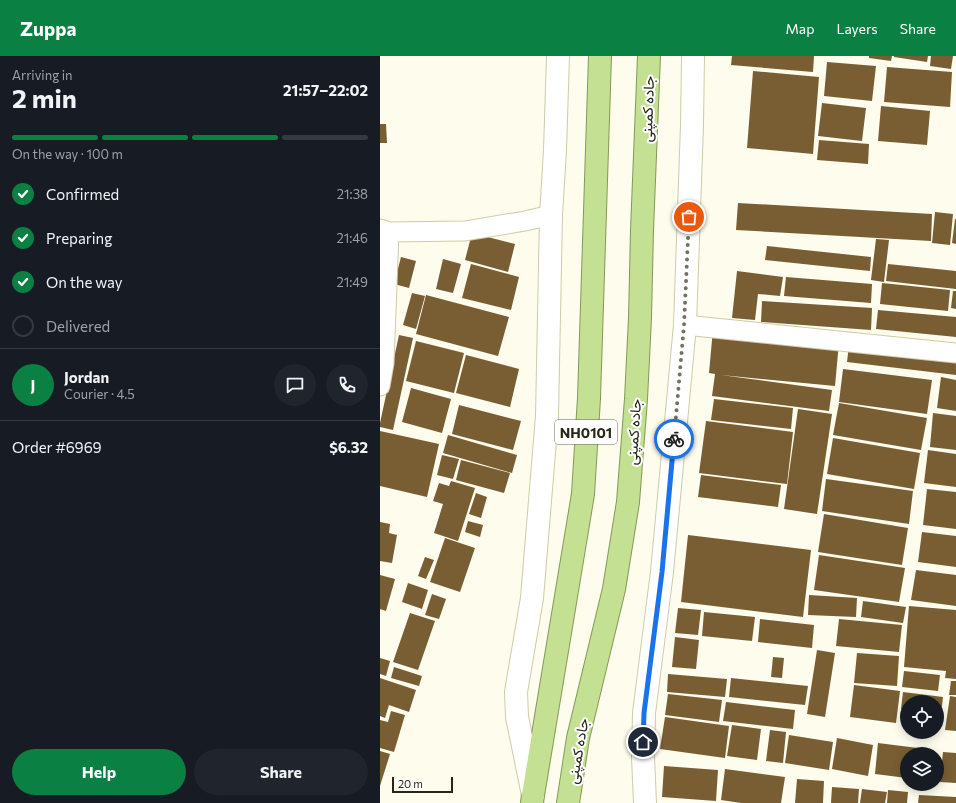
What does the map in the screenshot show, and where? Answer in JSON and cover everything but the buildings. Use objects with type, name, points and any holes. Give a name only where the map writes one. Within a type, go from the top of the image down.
[{"type":"highway","name":"NH0101","points":[[533,799],[583,494],[588,398],[600,56]]},
{"type":"highway","name":"جاده کمپنی","points":[[568,803],[578,738],[614,588],[628,502],[636,399],[640,318],[649,56]]},
{"type":"street","points":[[533,799],[517,717],[516,692],[532,598],[547,416],[551,215],[558,56]]},
{"type":"street","points":[[645,803],[642,757],[644,713],[662,572],[684,325],[692,125],[693,56]]},
{"type":"street","points":[[380,386],[384,363],[384,230],[465,231],[525,222],[551,215]]},
{"type":"street","points":[[684,325],[956,353]]},
{"type":"way so far","points":[[674,439],[684,325],[689,217]]},
{"type":"route","points":[[643,742],[644,713],[662,572],[674,439]]}]
